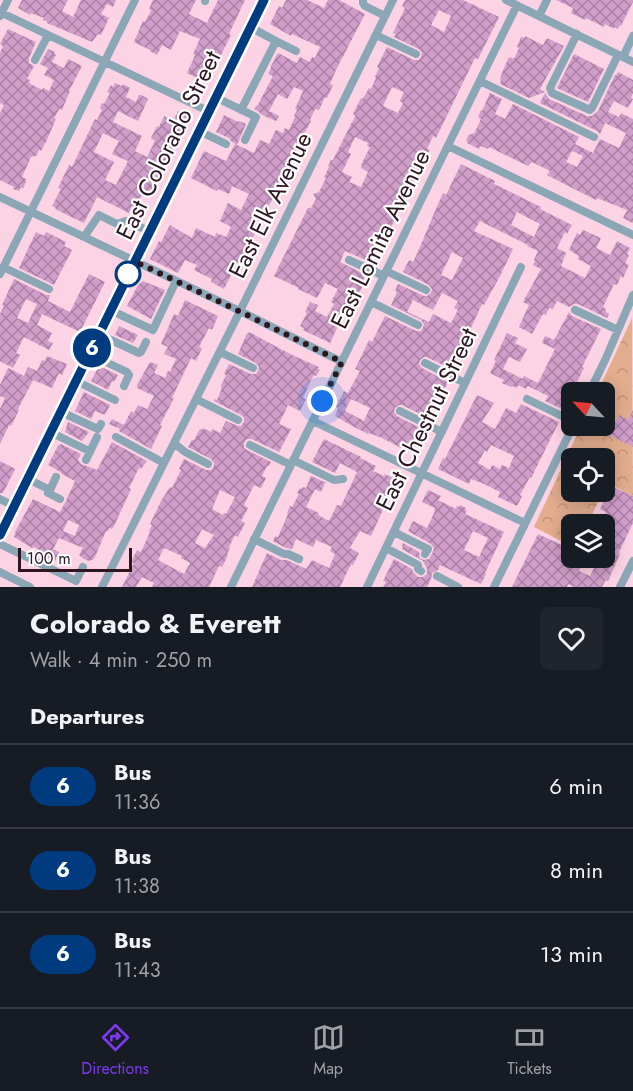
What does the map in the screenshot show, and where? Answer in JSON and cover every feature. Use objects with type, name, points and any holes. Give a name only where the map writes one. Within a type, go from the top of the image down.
[{"type":"main road","name":"East Colorado Street","points":[[0,535],[264,0]]},
{"type":"street","points":[[8,0],[1,14],[208,111]]},
{"type":"street","points":[[49,289],[2,270],[135,0]]},
{"type":"street","points":[[363,0],[365,6],[385,16]]},
{"type":"street","name":"East Elk Avenue","points":[[102,587],[393,0]]},
{"type":"street","points":[[506,0],[633,62]]},
{"type":"street","points":[[539,16],[547,0]]},
{"type":"street","name":"East Lomita Avenue","points":[[234,586],[254,539],[517,6]]},
{"type":"street","points":[[250,27],[296,51]]},
{"type":"street","points":[[377,33],[408,45]]},
{"type":"street","points":[[377,33],[417,54]]},
{"type":"street","points":[[577,34],[550,88],[552,93],[590,110],[633,36]]},
{"type":"street","points":[[35,60],[48,35]]},
{"type":"street","points":[[241,110],[276,41]]},
{"type":"street","points":[[480,81],[594,137]]},
{"type":"street","points":[[215,97],[256,117],[245,140]]},
{"type":"street","points":[[199,131],[226,144]]},
{"type":"street","points":[[448,146],[633,235]]},
{"type":"street","points":[[0,197],[342,362]]},
{"type":"street","points":[[84,237],[99,215],[117,224],[126,221],[149,231]]},
{"type":"street","points":[[349,260],[427,289]]},
{"type":"street","name":"East Chestnut Street","points":[[367,587],[521,267]]},
{"type":"street","points":[[110,310],[153,330],[176,281]]},
{"type":"street","points":[[594,382],[618,330],[630,311],[633,295]]},
{"type":"street","points":[[371,302],[418,326]]},
{"type":"street","points":[[575,310],[618,330]]},
{"type":"street","points":[[98,334],[139,353],[146,342]]},
{"type":"street","points":[[90,351],[134,370]]},
{"type":"street","points":[[90,351],[127,372],[129,375],[124,386]]},
{"type":"street","points":[[219,352],[253,368]]},
{"type":"street","points":[[425,363],[465,383]]},
{"type":"street","points":[[76,381],[115,400]]},
{"type":"street","points":[[196,399],[238,420]]},
{"type":"street","points":[[527,399],[561,416]]},
{"type":"street","points":[[400,411],[442,432]]},
{"type":"street","points":[[61,412],[98,429],[101,424]]},
{"type":"street","points":[[313,421],[525,523]]},
{"type":"street","points":[[50,432],[88,456],[97,437]]},
{"type":"street","points":[[494,587],[568,436]]},
{"type":"street","points":[[116,437],[164,463]]},
{"type":"street","points":[[174,443],[185,452],[208,464]]},
{"type":"street","points":[[250,445],[334,480],[343,479]]},
{"type":"street","points":[[56,477],[48,494],[60,499]]},
{"type":"street","points":[[28,479],[50,490]]},
{"type":"street","points":[[0,499],[14,506]]},
{"type":"street","points":[[394,531],[428,549],[425,554]]},
{"type":"street","points":[[254,539],[299,559]]},
{"type":"street","points":[[0,544],[76,581],[83,567]]},
{"type":"street","points":[[386,548],[418,565],[421,571]]},
{"type":"street","points":[[620,587],[633,561]]},
{"type":"street","points":[[0,572],[30,587]]},
{"type":"street","points":[[437,576],[458,587]]},
{"type":"green space","points":[[632,318],[633,496],[615,487],[615,448],[571,448],[576,436],[615,436],[615,382],[602,382]]},
{"type":"green space","points":[[561,469],[561,502],[598,502],[592,514],[561,514],[561,541],[534,527]]},
{"type":"building","points":[[22,0],[68,0],[62,11],[73,17],[81,0],[116,0],[113,7],[107,4],[101,14],[109,18],[101,35],[98,34],[92,42],[18,8]]},
{"type":"building","points":[[153,0],[196,0],[189,14],[207,23],[218,0],[245,0],[229,34],[231,35],[207,83],[187,73],[200,39],[180,31],[171,50],[162,45],[157,55],[134,42],[143,21],[145,22],[151,11],[149,9]]},
{"type":"building","points":[[286,0],[307,0],[324,8],[328,0],[339,0],[365,14],[336,70],[327,98],[325,97],[319,110],[315,109],[287,174],[261,219],[265,221],[260,223],[236,272],[233,271],[224,289],[211,282],[212,279],[194,270],[197,265],[185,260],[178,273],[150,259],[170,225],[192,238],[196,228],[215,237],[216,233],[226,237],[231,227],[220,221],[228,203],[241,210],[249,194],[232,186],[229,194],[218,189],[217,191],[191,178],[204,151],[226,161],[235,144],[254,153],[260,140],[269,144],[276,130],[283,133],[285,128],[289,130],[303,91],[294,87],[287,99],[278,94],[269,111],[279,116],[276,121],[254,109],[273,76],[268,74],[278,53],[297,63],[300,57],[310,62],[312,57],[315,58],[320,47],[292,34],[291,36],[270,24],[279,6],[282,8]]},
{"type":"building","points":[[405,0],[463,0],[499,17],[478,59],[475,58],[436,138],[433,136],[427,149],[430,150],[380,249],[376,249],[370,262],[345,251],[340,262],[366,275],[351,311],[346,309],[330,343],[303,330],[304,328],[300,326],[310,302],[318,305],[315,311],[327,317],[338,289],[325,283],[317,298],[274,276],[308,208],[311,208],[316,199],[313,194],[319,192],[326,178],[324,177],[328,166],[355,117],[353,114],[361,98],[369,88],[371,89],[379,68],[377,67],[387,47],[414,60],[419,60],[421,57],[422,53],[419,49],[394,37],[396,34],[393,33],[405,8],[402,6]],"holes":[[[439,10],[451,16],[444,32],[431,25]],[[392,87],[404,92],[400,101],[403,103],[398,113],[383,106]],[[355,137],[368,143],[367,146],[370,147],[361,165],[361,168],[368,172],[361,187],[349,182],[352,177],[342,172],[351,154],[348,152]]]},
{"type":"building","points":[[556,0],[633,0],[633,2],[621,26],[614,29],[571,13],[573,8]]},
{"type":"building","points":[[8,29],[36,42],[29,58],[29,63],[34,66],[27,79],[30,80],[29,83],[42,90],[43,88],[49,91],[54,80],[44,75],[48,68],[40,64],[48,49],[56,55],[52,62],[64,68],[68,59],[82,66],[62,110],[60,108],[54,118],[56,119],[41,151],[39,150],[36,156],[31,157],[22,177],[26,179],[26,182],[23,189],[21,187],[19,191],[0,180],[0,113],[4,105],[0,103],[0,53],[3,46],[0,44]]},
{"type":"building","points":[[525,36],[543,45],[547,38],[564,46],[540,89],[545,92],[529,98],[500,84],[508,59],[510,57],[514,59],[521,37]]},
{"type":"building","points":[[574,54],[604,69],[588,102],[557,88]]},
{"type":"building","points":[[618,72],[633,80],[631,98],[633,99],[628,108],[614,101],[608,112],[619,117],[621,113],[633,119],[633,223],[623,218],[627,210],[597,198],[596,200],[576,190],[547,175],[550,171],[532,162],[528,166],[489,147],[488,149],[481,146],[479,149],[466,141],[469,134],[474,134],[481,119],[478,117],[490,93],[502,99],[495,114],[505,119],[513,104],[579,137],[575,144],[593,153],[600,139],[619,148],[626,133],[605,123],[600,134],[540,103],[545,93],[549,99],[587,116],[592,116],[598,111]],"holes":[[[572,151],[583,156],[577,167],[566,162]]]},
{"type":"building","points":[[115,83],[130,88],[126,97],[136,102],[139,95],[148,99],[138,121],[118,111],[113,122],[142,136],[135,151],[147,157],[155,141],[151,138],[164,116],[173,121],[178,111],[188,116],[183,126],[186,127],[172,149],[149,197],[142,194],[136,208],[132,206],[129,213],[97,197],[84,223],[52,206],[61,189],[58,188],[69,165],[72,167],[95,119],[97,120],[102,110],[100,108],[102,103],[104,104],[110,93],[107,92],[111,85],[113,87]],"holes":[[[103,133],[119,141],[112,154],[128,161],[116,185],[105,180],[114,162],[94,152]]]},
{"type":"building","points":[[224,115],[246,124],[237,145],[216,132]]},
{"type":"building","points":[[461,164],[572,225],[567,234],[565,232],[557,248],[566,253],[561,266],[585,278],[591,266],[578,259],[579,256],[569,250],[577,233],[580,235],[583,230],[601,238],[596,248],[610,255],[617,241],[630,248],[625,263],[629,265],[623,278],[621,276],[617,285],[614,284],[603,307],[609,314],[607,318],[578,304],[569,307],[557,301],[553,309],[549,308],[546,315],[543,314],[532,334],[519,327],[529,305],[523,302],[541,269],[533,265],[538,251],[480,221],[474,231],[513,249],[484,305],[482,304],[469,332],[472,333],[453,370],[427,357],[420,360],[419,364],[422,368],[448,382],[442,394],[438,392],[426,417],[402,405],[395,408],[394,412],[397,416],[420,428],[414,440],[417,441],[409,452],[335,416],[338,408],[336,407],[344,391],[348,393],[360,371],[355,369],[369,340],[372,342],[385,316],[416,331],[421,331],[423,328],[424,324],[421,320],[391,305],[398,284],[424,296],[431,293],[432,289],[429,285],[403,272],[409,260],[413,262],[443,193],[446,195]],"holes":[[[517,212],[540,224],[534,237],[511,225]],[[452,252],[463,258],[452,280],[441,275]],[[442,293],[458,301],[454,308],[458,310],[451,323],[433,314],[429,322],[407,312],[413,300],[433,310]],[[351,399],[370,408],[364,421],[345,411]]]},
{"type":"building","points":[[36,232],[44,236],[46,232],[66,242],[64,246],[72,250],[54,285],[19,268]]},
{"type":"building","points":[[89,274],[105,282],[80,332],[42,314],[37,325],[52,333],[48,341],[53,343],[49,350],[24,337],[16,353],[20,355],[13,368],[0,361],[0,314],[14,279],[50,295],[48,301],[70,312]],"holes":[[[26,299],[37,304],[28,323],[17,318]]]},
{"type":"building","points":[[143,281],[165,290],[151,319],[127,306],[138,285]]},
{"type":"building","points":[[185,300],[218,316],[212,330],[209,328],[199,347],[202,348],[196,361],[191,358],[151,449],[109,424],[112,419],[124,425],[131,411],[134,413],[138,405],[147,409],[154,396],[137,388],[137,385],[150,362],[158,365],[154,373],[165,378],[168,371],[170,372],[176,359],[164,354],[168,347],[161,344],[174,314],[178,316]]},
{"type":"building","points":[[569,312],[572,316],[601,329],[577,382],[561,382],[561,409],[545,401],[548,396],[528,386],[526,389],[518,385],[517,388],[511,387],[502,383],[504,380],[490,373],[507,333],[518,338],[515,343],[527,349],[520,362],[509,357],[503,369],[523,379],[524,376],[538,383],[555,349],[542,343],[545,336],[554,340]]},
{"type":"building","points":[[119,326],[138,335],[133,343],[115,335]]},
{"type":"building","points":[[249,332],[319,367],[320,370],[312,378],[300,411],[288,405],[279,424],[291,429],[279,452],[252,439],[247,439],[244,443],[244,448],[271,462],[262,476],[266,478],[261,488],[254,485],[244,505],[248,508],[241,521],[245,523],[238,537],[235,535],[222,567],[219,566],[209,587],[152,587],[154,583],[142,577],[136,587],[122,587],[134,563],[131,562],[137,550],[141,552],[150,532],[152,525],[150,524],[161,501],[170,487],[172,488],[184,459],[206,470],[211,470],[214,466],[211,459],[188,447],[200,429],[211,432],[212,429],[220,433],[226,421],[238,426],[244,422],[244,417],[214,401],[217,400],[222,388],[221,385],[226,375],[224,374],[229,364],[251,374],[256,374],[258,371],[259,367],[256,363],[238,354]],"holes":[[[220,490],[235,497],[226,514],[223,515],[212,509]],[[202,529],[214,535],[205,548],[195,543]],[[164,548],[182,556],[181,558],[190,563],[184,574],[158,560]]]},
{"type":"building","points":[[47,356],[67,364],[62,375],[59,373],[52,388],[33,380],[0,444],[0,409],[5,398],[0,396],[0,385],[8,368],[24,376],[28,367],[37,371],[42,360],[45,361]]},
{"type":"building","points":[[99,366],[118,375],[108,390],[91,381]]},
{"type":"building","points":[[84,392],[110,405],[105,415],[95,411],[91,419],[75,411]]},
{"type":"building","points":[[477,395],[494,403],[482,422],[495,429],[506,408],[516,413],[521,404],[559,422],[520,495],[522,496],[517,506],[498,497],[500,492],[482,483],[471,479],[469,484],[438,469],[443,458],[445,459]],"holes":[[[491,445],[514,456],[509,468],[502,465],[500,469],[492,465],[490,470],[478,463],[485,450],[487,452]]]},
{"type":"building","points":[[633,410],[633,447],[611,436],[615,436],[615,423],[619,415],[628,420]]},
{"type":"building","points":[[68,422],[89,432],[82,441],[65,432]]},
{"type":"building","points":[[324,439],[376,466],[373,471],[395,479],[371,536],[360,531],[350,548],[359,553],[340,587],[252,587],[267,553],[306,569],[312,560],[329,568],[335,554],[330,551],[332,547],[316,540],[313,547],[296,539],[292,549],[273,541],[275,536],[278,537],[290,506],[292,507],[299,494],[297,493],[300,488],[306,488],[311,476],[327,483],[321,492],[315,489],[306,507],[329,521],[337,505],[341,506],[357,472],[340,463],[335,473],[312,462]]},
{"type":"building","points":[[112,442],[147,461],[141,469],[139,468],[114,526],[106,531],[94,559],[89,561],[84,559],[79,555],[83,548],[59,538],[53,549],[59,552],[55,561],[43,556],[45,553],[14,537],[33,499],[60,512],[66,501],[75,481],[48,465],[58,446],[61,444],[81,454],[78,460],[81,464],[97,470]],"holes":[[[68,520],[79,525],[75,536],[63,531]]]},
{"type":"building","points":[[0,461],[15,469],[3,493],[0,493]]},
{"type":"building","points":[[615,488],[633,496],[633,523],[615,565],[615,514],[605,514],[606,512],[600,509],[603,502],[615,502]]},
{"type":"building","points":[[428,490],[441,496],[438,500],[456,509],[460,505],[466,508],[465,514],[504,532],[481,584],[440,565],[438,570],[432,573],[427,587],[383,587],[386,582],[383,581],[394,559],[412,569],[418,577],[427,574],[423,561],[402,549],[403,543],[419,552],[420,558],[424,560],[429,559],[433,552],[434,548],[431,544],[408,531],[413,521],[427,528],[435,508],[422,502]],"holes":[[[473,531],[488,538],[479,557],[464,550]]]},
{"type":"building","points":[[538,534],[561,545],[561,568],[580,568],[579,571],[590,576],[594,568],[614,568],[608,581],[606,580],[602,587],[574,587],[568,584],[567,587],[512,587]]},
{"type":"bus line","name":"6","points":[[0,535],[264,0]]},
{"type":"route","points":[[128,274],[134,261],[342,362],[322,401]]}]
